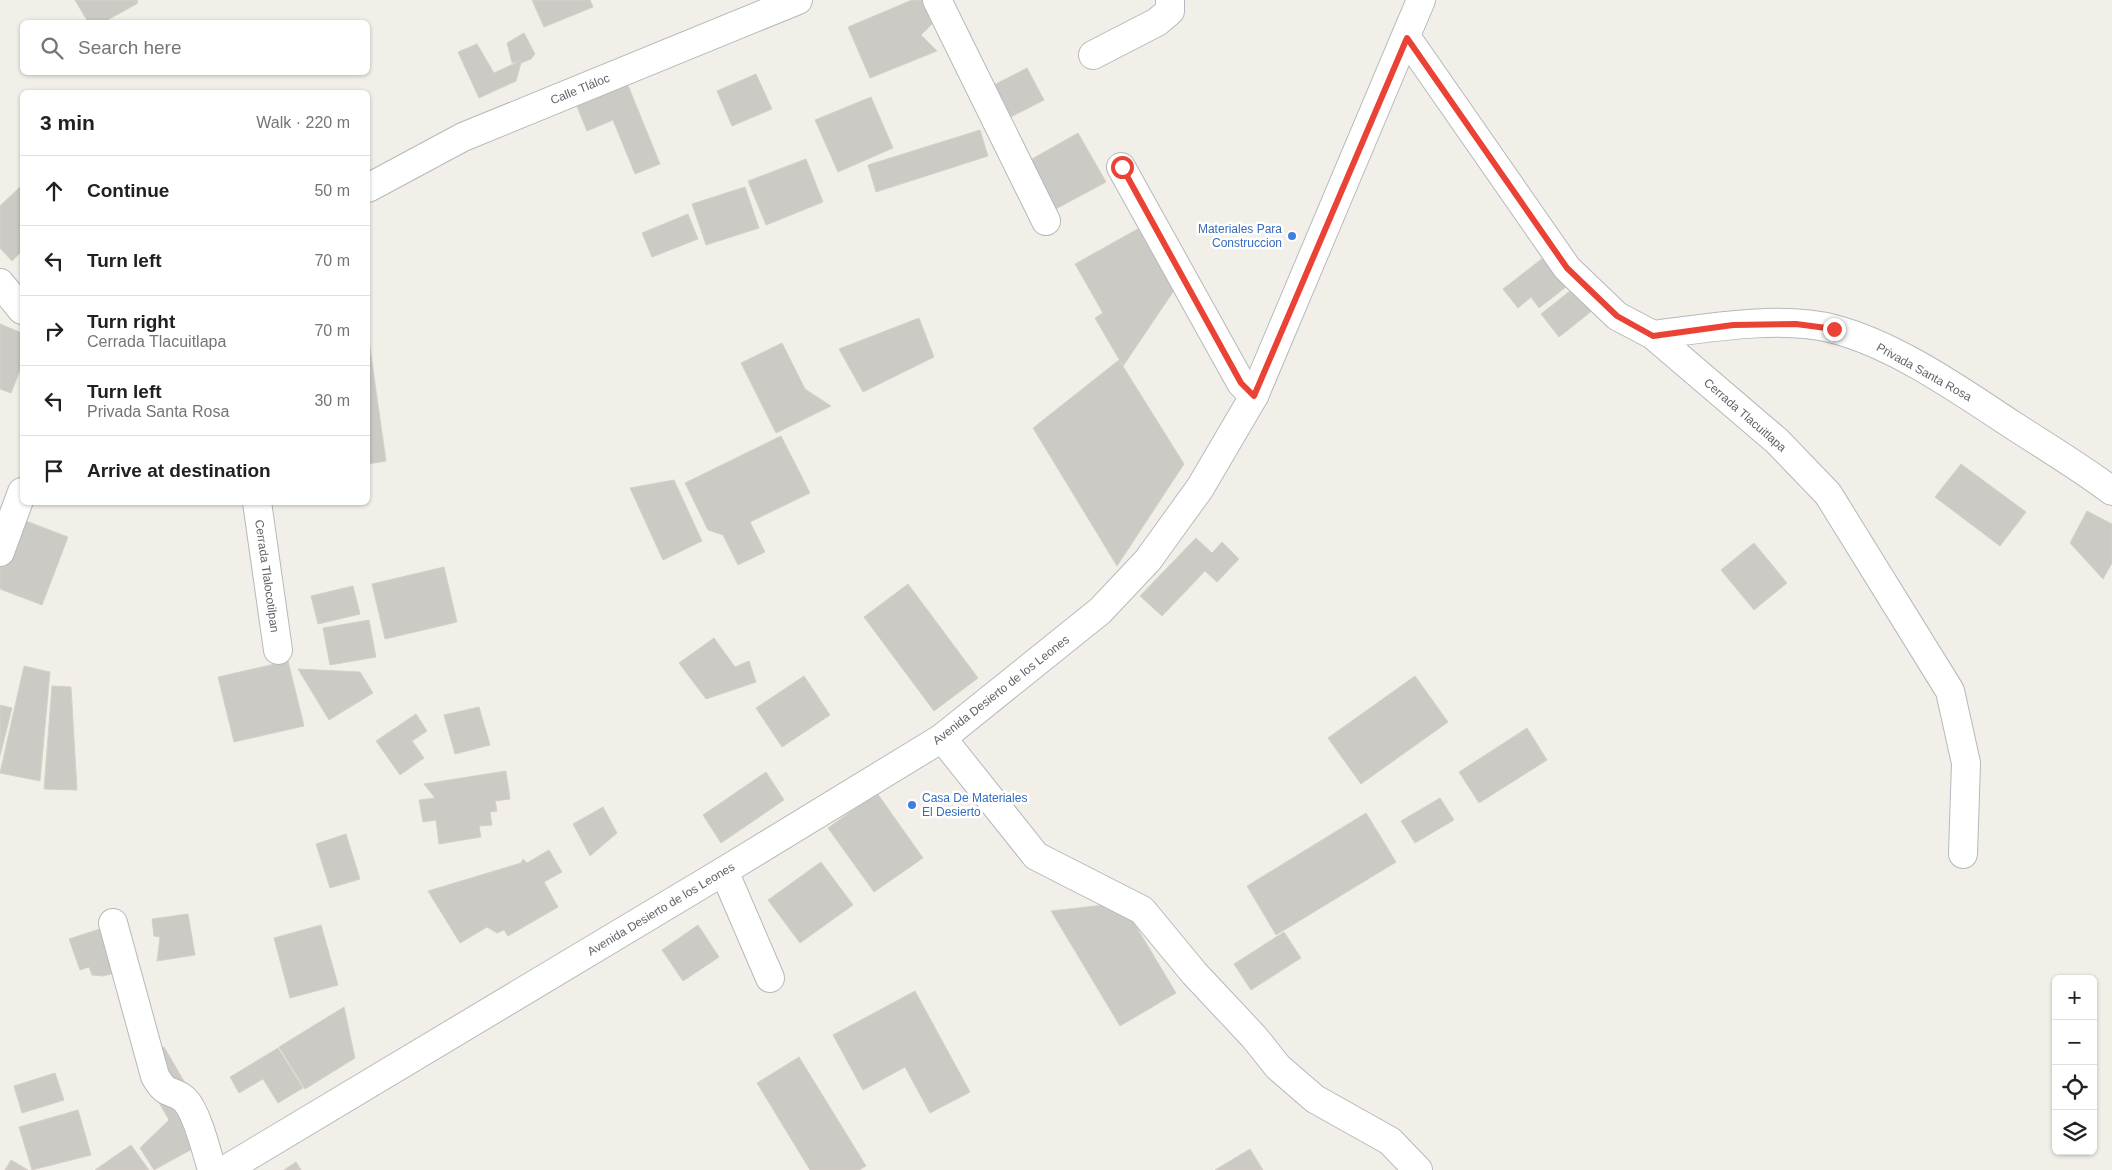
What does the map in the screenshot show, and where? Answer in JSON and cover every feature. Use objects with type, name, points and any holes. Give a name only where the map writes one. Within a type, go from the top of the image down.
[{"type":"street","name":"Calle Tláloc","points":[[370,187],[463,137],[798,0]]},
{"type":"street","points":[[937,0],[1046,221]]},
{"type":"street","points":[[1093,55],[1157,22],[1170,11],[1170,0]]},
{"type":"street","name":"Avenida Desierto de los Leones","points":[[225,1170],[724,872],[942,738],[1100,611],[1148,560],[1200,488],[1254,396],[1422,0]]},
{"type":"street","name":"Cerrada Tlacuitlapa","points":[[1407,38],[1567,268],[1617,316],[1653,336],[1777,441],[1828,494],[1950,691],[1966,764],[1964,854]]},
{"type":"street","points":[[1122,167],[1241,383],[1254,396]]},
{"type":"street","points":[[0,283],[20,308]]},
{"type":"street","name":"Privada Santa Rosa","points":[[1653,336],[1733,325],[1796,324],[1834,329],[1887,348],[1972,398],[2112,491]]},
{"type":"street","points":[[0,552],[20,497]]},
{"type":"street","name":"Cerrada Tlalocotilpan","points":[[257,505],[278,650]]},
{"type":"street","points":[[942,738],[1036,856],[1142,910],[1194,973],[1254,1037],[1278,1067],[1315,1099],[1390,1140],[1418,1170]]},
{"type":"street","points":[[724,872],[770,978]]},
{"type":"street","points":[[113,923],[155,1076],[164,1089],[186,1101],[203,1137],[212,1170]]},
{"type":"building","points":[[75,0],[137,0],[138,3],[108,20],[87,20]]},
{"type":"building","points":[[532,0],[590,0],[593,7],[544,27]]},
{"type":"building","points":[[912,0],[924,0],[933,23],[921,35],[937,51],[870,78],[848,27]]},
{"type":"building","points":[[524,33],[535,54],[531,59],[521,63],[516,81],[479,98],[458,52],[477,44],[494,73],[522,60],[512,63],[507,43]]},
{"type":"building","points":[[1027,68],[1044,100],[1005,120],[988,88]]},
{"type":"building","points":[[756,74],[772,109],[732,126],[717,91]]},
{"type":"building","points":[[627,83],[660,164],[635,174],[613,120],[587,131],[576,104]]},
{"type":"building","points":[[871,97],[893,148],[838,172],[815,120]]},
{"type":"building","points":[[980,130],[988,156],[876,192],[868,165]]},
{"type":"building","points":[[1078,133],[1106,182],[1052,211],[1025,163]]},
{"type":"building","points":[[806,159],[823,202],[766,225],[748,181]]},
{"type":"building","points":[[20,187],[20,253],[12,261],[0,248],[0,206]]},
{"type":"building","points":[[745,187],[759,228],[706,245],[692,204]]},
{"type":"building","points":[[688,214],[698,239],[652,257],[642,233]]},
{"type":"building","points":[[1143,226],[1177,286],[1123,366],[1095,318],[1103,313],[1075,264]]},
{"type":"building","points":[[1548,254],[1571,283],[1539,308],[1531,297],[1518,308],[1503,289]]},
{"type":"building","points":[[1575,287],[1593,310],[1559,337],[1541,314]]},
{"type":"building","points":[[919,318],[934,357],[863,392],[839,349]]},
{"type":"building","points":[[0,324],[20,332],[20,370],[11,393],[0,389]]},
{"type":"building","points":[[782,343],[805,389],[831,406],[776,433],[741,363]]},
{"type":"building","points":[[370,348],[386,461],[370,464]]},
{"type":"building","points":[[1119,360],[1184,464],[1117,566],[1033,428]]},
{"type":"building","points":[[781,436],[810,493],[750,522],[765,552],[738,565],[723,535],[708,530],[685,483]]},
{"type":"building","points":[[1961,464],[2026,512],[2000,546],[1935,497]]},
{"type":"building","points":[[674,480],[702,541],[663,560],[630,488]]},
{"type":"building","points":[[2087,511],[2112,524],[2112,563],[2103,579],[2070,543]]},
{"type":"building","points":[[18,518],[68,537],[42,605],[0,589],[0,565]]},
{"type":"building","points":[[1196,538],[1212,553],[1222,542],[1239,559],[1217,582],[1205,571],[1162,616],[1140,596]]},
{"type":"building","points":[[1754,543],[1787,583],[1754,610],[1721,570]]},
{"type":"building","points":[[444,567],[457,622],[385,639],[372,584]]},
{"type":"building","points":[[908,584],[978,678],[934,711],[864,617]]},
{"type":"building","points":[[353,586],[360,614],[318,624],[311,596]]},
{"type":"building","points":[[369,620],[376,657],[330,665],[323,628]]},
{"type":"building","points":[[714,638],[735,667],[749,661],[756,682],[706,699],[679,663]]},
{"type":"building","points":[[288,661],[304,726],[234,742],[218,677]]},
{"type":"building","points":[[24,666],[50,672],[40,781],[0,773]]},
{"type":"building","points":[[298,669],[360,672],[373,693],[329,720]]},
{"type":"building","points":[[804,676],[830,715],[782,747],[756,708]]},
{"type":"building","points":[[1415,676],[1448,722],[1361,784],[1328,738]]},
{"type":"building","points":[[52,686],[71,687],[77,790],[44,789]]},
{"type":"building","points":[[0,705],[12,708],[0,756]]},
{"type":"building","points":[[479,707],[490,745],[455,754],[444,715]]},
{"type":"building","points":[[416,714],[427,731],[412,741],[424,758],[400,775],[376,741]]},
{"type":"building","points":[[1527,728],[1547,760],[1479,803],[1459,772]]},
{"type":"building","points":[[506,771],[510,799],[495,801],[497,811],[490,812],[492,825],[479,826],[481,837],[439,844],[436,820],[423,822],[419,800],[435,798],[424,784]]},
{"type":"building","points":[[766,772],[784,800],[721,843],[703,815]]},
{"type":"building","points":[[877,793],[923,858],[874,892],[828,828]]},
{"type":"building","points":[[1440,798],[1454,820],[1415,843],[1401,821]]},
{"type":"building","points":[[603,807],[617,833],[590,856],[573,824]]},
{"type":"building","points":[[1366,813],[1396,862],[1276,935],[1247,886]]},
{"type":"building","points":[[346,834],[360,879],[330,888],[316,844]]},
{"type":"building","points":[[549,850],[562,872],[544,882],[558,907],[508,936],[504,930],[497,933],[487,927],[460,943],[428,891],[521,863],[523,859],[527,863]]},
{"type":"building","points":[[821,862],[853,905],[800,943],[768,900]]},
{"type":"building","points":[[1122,903],[1176,993],[1120,1026],[1051,911]]},
{"type":"building","points":[[188,914],[195,955],[157,961],[160,937],[154,936],[152,919]]},
{"type":"building","points":[[321,925],[338,985],[290,998],[274,938]]},
{"type":"building","points":[[698,925],[719,957],[683,981],[662,950]]},
{"type":"building","points":[[109,926],[115,973],[103,976],[92,975],[89,967],[80,970],[69,939]]},
{"type":"building","points":[[1284,932],[1301,958],[1251,990],[1234,964]]},
{"type":"building","points":[[915,991],[970,1092],[930,1113],[905,1067],[863,1090],[833,1035]]},
{"type":"building","points":[[344,1007],[355,1058],[305,1089],[279,1047]]},
{"type":"building","points":[[164,1047],[216,1136],[154,1170],[140,1148],[169,1120],[136,1063]]},
{"type":"building","points":[[278,1048],[303,1088],[278,1103],[263,1079],[239,1093],[230,1077]]},
{"type":"building","points":[[799,1057],[866,1166],[859,1170],[810,1170],[757,1083]]},
{"type":"building","points":[[55,1073],[64,1100],[22,1113],[14,1086]]},
{"type":"building","points":[[78,1110],[91,1155],[32,1170],[19,1127]]},
{"type":"building","points":[[131,1145],[149,1170],[95,1170]]},
{"type":"building","points":[[1250,1149],[1263,1170],[1215,1170]]},
{"type":"building","points":[[11,1160],[28,1170],[5,1170]]},
{"type":"building","points":[[296,1162],[301,1170],[284,1170]]},
{"type":"place","name":"Materiales Para Construccion","points":[[1292,236]]},
{"type":"place","name":"Casa De Materiales El Desierto","points":[[912,805]]},
{"type":"route","points":[[1122,167],[1241,383],[1254,396],[1407,38],[1567,268],[1617,316],[1653,336],[1733,325],[1796,324],[1834,329]]}]
